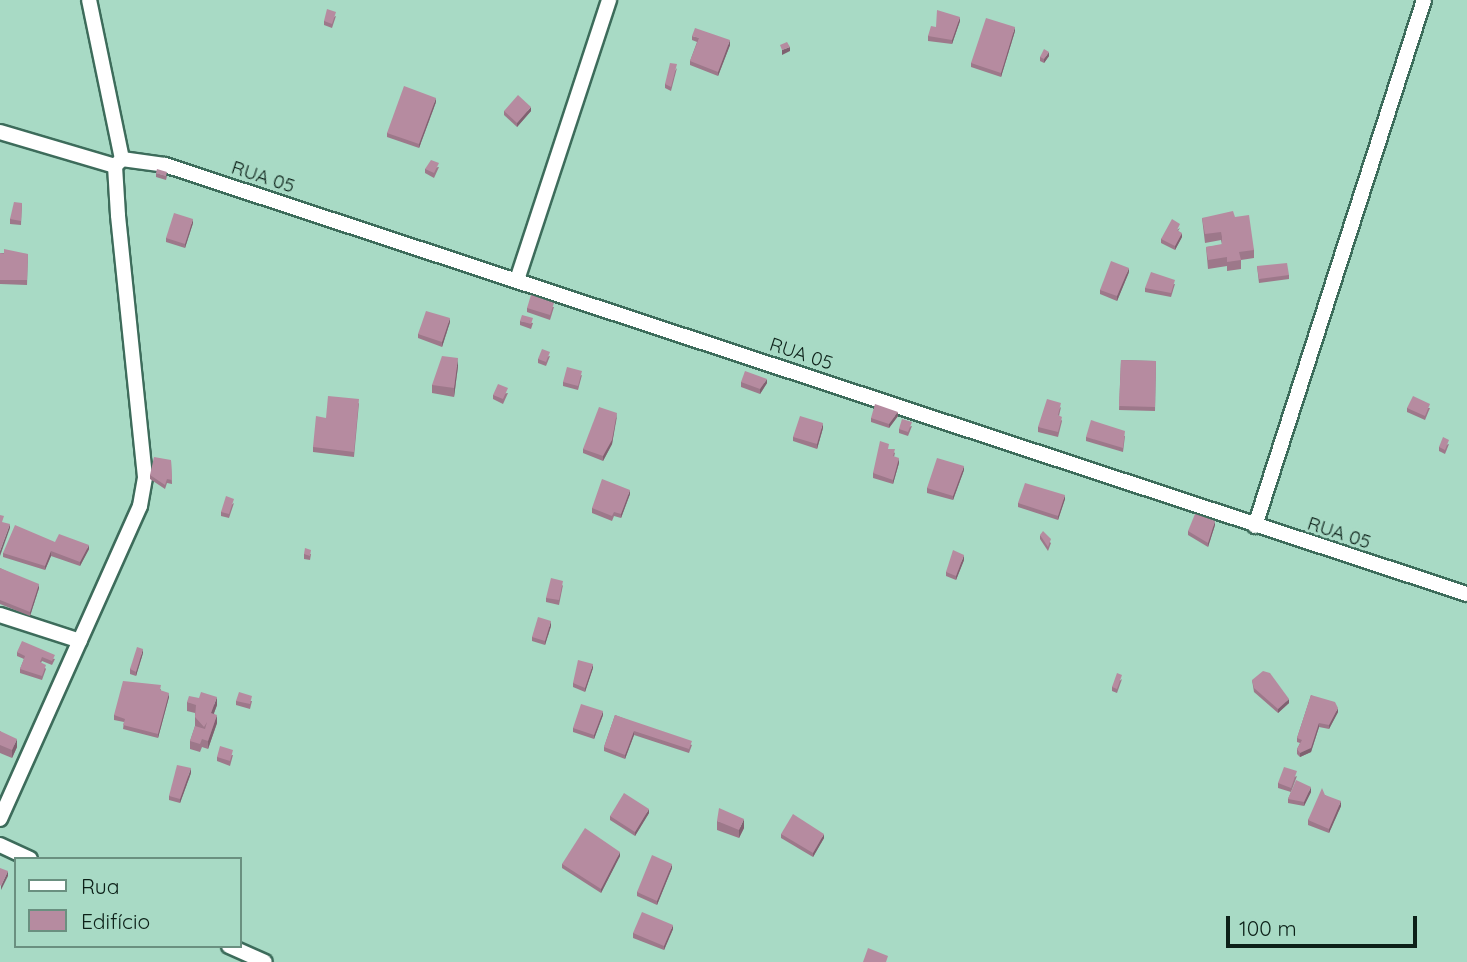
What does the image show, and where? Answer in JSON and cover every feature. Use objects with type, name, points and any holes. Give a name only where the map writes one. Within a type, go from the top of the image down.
[{"type":"street","points":[[0,819],[140,506],[145,477],[118,162],[89,0]]},
{"type":"street","points":[[517,280],[609,0]]},
{"type":"street","points":[[1255,526],[1424,0]]},
{"type":"street","name":"RUA 05","points":[[0,132],[118,162],[165,165],[1467,594]]},
{"type":"street","points":[[0,615],[80,641]]},
{"type":"street","points":[[0,845],[26,857]]},
{"type":"street","points":[[234,948],[265,962]]},
{"type":"building","points":[[327,9],[336,12],[332,24],[324,21]]},
{"type":"building","points":[[937,10],[960,17],[952,40],[928,36],[931,26],[936,27]]},
{"type":"building","points":[[986,18],[1015,27],[1001,73],[971,63]]},
{"type":"building","points":[[695,28],[730,40],[718,72],[690,61],[699,38],[692,36]]},
{"type":"building","points":[[787,42],[790,47],[782,50],[780,45]]},
{"type":"building","points":[[1044,49],[1049,52],[1044,59],[1040,57]]},
{"type":"building","points":[[670,63],[677,64],[671,87],[665,84]]},
{"type":"building","points":[[404,86],[436,98],[419,144],[387,133]]},
{"type":"building","points":[[518,95],[531,107],[517,123],[504,111]]},
{"type":"building","points":[[431,160],[439,163],[434,173],[425,169]]},
{"type":"building","points":[[157,169],[167,172],[166,176],[156,173]]},
{"type":"building","points":[[14,202],[22,203],[21,221],[10,219]]},
{"type":"building","points":[[1233,211],[1235,217],[1249,215],[1254,250],[1239,252],[1241,260],[1227,262],[1227,257],[1208,260],[1206,247],[1222,244],[1222,237],[1221,232],[1205,234],[1202,218]]},
{"type":"building","points":[[174,213],[193,219],[185,244],[166,238]]},
{"type":"building","points":[[1172,219],[1180,224],[1177,230],[1182,233],[1175,246],[1161,239]]},
{"type":"building","points":[[4,249],[28,254],[27,280],[0,280],[0,253],[4,254]]},
{"type":"building","points":[[1111,261],[1129,268],[1117,296],[1100,290]]},
{"type":"building","points":[[1287,263],[1289,275],[1259,279],[1257,266]]},
{"type":"building","points":[[1151,272],[1175,280],[1171,293],[1145,288]]},
{"type":"building","points":[[531,295],[554,303],[550,315],[527,308]]},
{"type":"building","points":[[426,311],[450,318],[442,342],[418,334]]},
{"type":"building","points":[[522,315],[533,318],[531,324],[520,321]]},
{"type":"building","points":[[542,349],[550,352],[546,362],[538,359]]},
{"type":"building","points":[[442,356],[458,358],[454,388],[432,385]]},
{"type":"building","points":[[1121,360],[1156,361],[1155,407],[1119,406]]},
{"type":"building","points":[[567,367],[582,371],[578,386],[563,382]]},
{"type":"building","points":[[745,371],[767,379],[760,389],[741,382]]},
{"type":"building","points":[[498,384],[508,388],[503,399],[493,395]]},
{"type":"building","points":[[328,396],[359,399],[354,452],[313,447],[316,416],[326,418]]},
{"type":"building","points":[[1413,396],[1430,404],[1425,416],[1407,408]]},
{"type":"building","points":[[1047,399],[1061,403],[1058,415],[1062,417],[1058,432],[1038,427]]},
{"type":"building","points":[[875,404],[898,412],[889,424],[871,418]]},
{"type":"building","points":[[599,407],[617,413],[612,440],[603,456],[583,449]]},
{"type":"building","points":[[800,416],[823,423],[817,444],[793,437]]},
{"type":"building","points":[[902,419],[912,422],[908,432],[899,429]]},
{"type":"building","points":[[1091,420],[1125,431],[1123,448],[1086,437]]},
{"type":"building","points":[[1443,437],[1449,440],[1445,450],[1439,447]]},
{"type":"building","points":[[880,441],[889,444],[888,449],[895,449],[893,456],[899,458],[893,480],[873,473]]},
{"type":"building","points":[[154,457],[171,460],[172,480],[167,479],[165,485],[150,475]]},
{"type":"building","points":[[937,458],[964,466],[953,496],[927,488]]},
{"type":"building","points":[[602,479],[630,490],[621,514],[614,512],[612,516],[592,508]]},
{"type":"building","points":[[1025,483],[1065,495],[1058,516],[1018,503]]},
{"type":"building","points":[[226,496],[234,499],[229,514],[221,512]]},
{"type":"building","points":[[1195,514],[1215,521],[1208,543],[1188,531]]},
{"type":"building","points":[[0,515],[4,516],[2,522],[10,524],[0,551]]},
{"type":"building","points":[[15,525],[55,542],[59,534],[89,545],[80,562],[51,551],[45,566],[3,553]]},
{"type":"building","points":[[1043,531],[1051,539],[1048,547],[1040,535]]},
{"type":"building","points":[[305,548],[311,550],[310,556],[304,554]]},
{"type":"building","points":[[953,550],[964,555],[956,576],[946,572]]},
{"type":"building","points":[[0,568],[39,584],[30,612],[0,600]]},
{"type":"building","points":[[551,578],[563,581],[559,600],[546,598]]},
{"type":"building","points":[[538,617],[551,621],[545,641],[532,637]]},
{"type":"building","points":[[22,641],[55,655],[52,661],[42,657],[40,662],[46,665],[42,676],[20,669],[25,656],[17,652]]},
{"type":"building","points":[[137,647],[143,649],[136,672],[130,669]]},
{"type":"building","points":[[578,660],[593,664],[585,688],[573,683]]},
{"type":"building","points":[[1263,671],[1270,673],[1289,699],[1278,709],[1254,688],[1252,680]]},
{"type":"building","points":[[1117,673],[1122,675],[1117,689],[1112,687]]},
{"type":"building","points":[[123,681],[161,685],[160,690],[169,693],[158,734],[123,725],[125,719],[114,715]]},
{"type":"building","points":[[201,692],[217,697],[211,713],[217,715],[208,741],[202,739],[200,744],[190,741],[195,726],[205,729],[207,722],[204,727],[195,717],[196,705],[187,702],[189,696],[199,698]]},
{"type":"building","points":[[239,692],[252,696],[250,704],[236,701]]},
{"type":"building","points":[[1311,695],[1335,702],[1338,708],[1329,725],[1319,723],[1311,748],[1300,753],[1297,749],[1302,740],[1297,738]]},
{"type":"building","points":[[581,704],[603,711],[594,735],[573,728]]},
{"type":"building","points":[[615,715],[692,741],[689,749],[634,731],[625,755],[604,747]]},
{"type":"building","points":[[0,731],[17,739],[12,750],[0,745]]},
{"type":"building","points":[[220,746],[233,750],[230,761],[217,757]]},
{"type":"building","points":[[177,765],[191,768],[180,799],[169,796]]},
{"type":"building","points":[[1284,767],[1297,771],[1291,788],[1278,783]]},
{"type":"building","points":[[1296,780],[1311,787],[1304,802],[1288,799]]},
{"type":"building","points":[[1322,788],[1325,795],[1341,801],[1329,829],[1308,820]]},
{"type":"building","points":[[624,793],[649,809],[635,832],[610,816]]},
{"type":"building","points":[[719,808],[744,819],[739,830],[717,821]]},
{"type":"building","points":[[793,814],[824,834],[813,853],[781,834]]},
{"type":"building","points":[[585,828],[620,852],[601,889],[562,864]]},
{"type":"building","points":[[652,855],[672,864],[657,901],[637,892]]},
{"type":"building","points":[[0,868],[8,871],[1,886],[0,885]]},
{"type":"building","points":[[642,912],[673,925],[664,946],[633,933]]},
{"type":"building","points":[[868,948],[888,956],[886,962],[863,962]]}]
